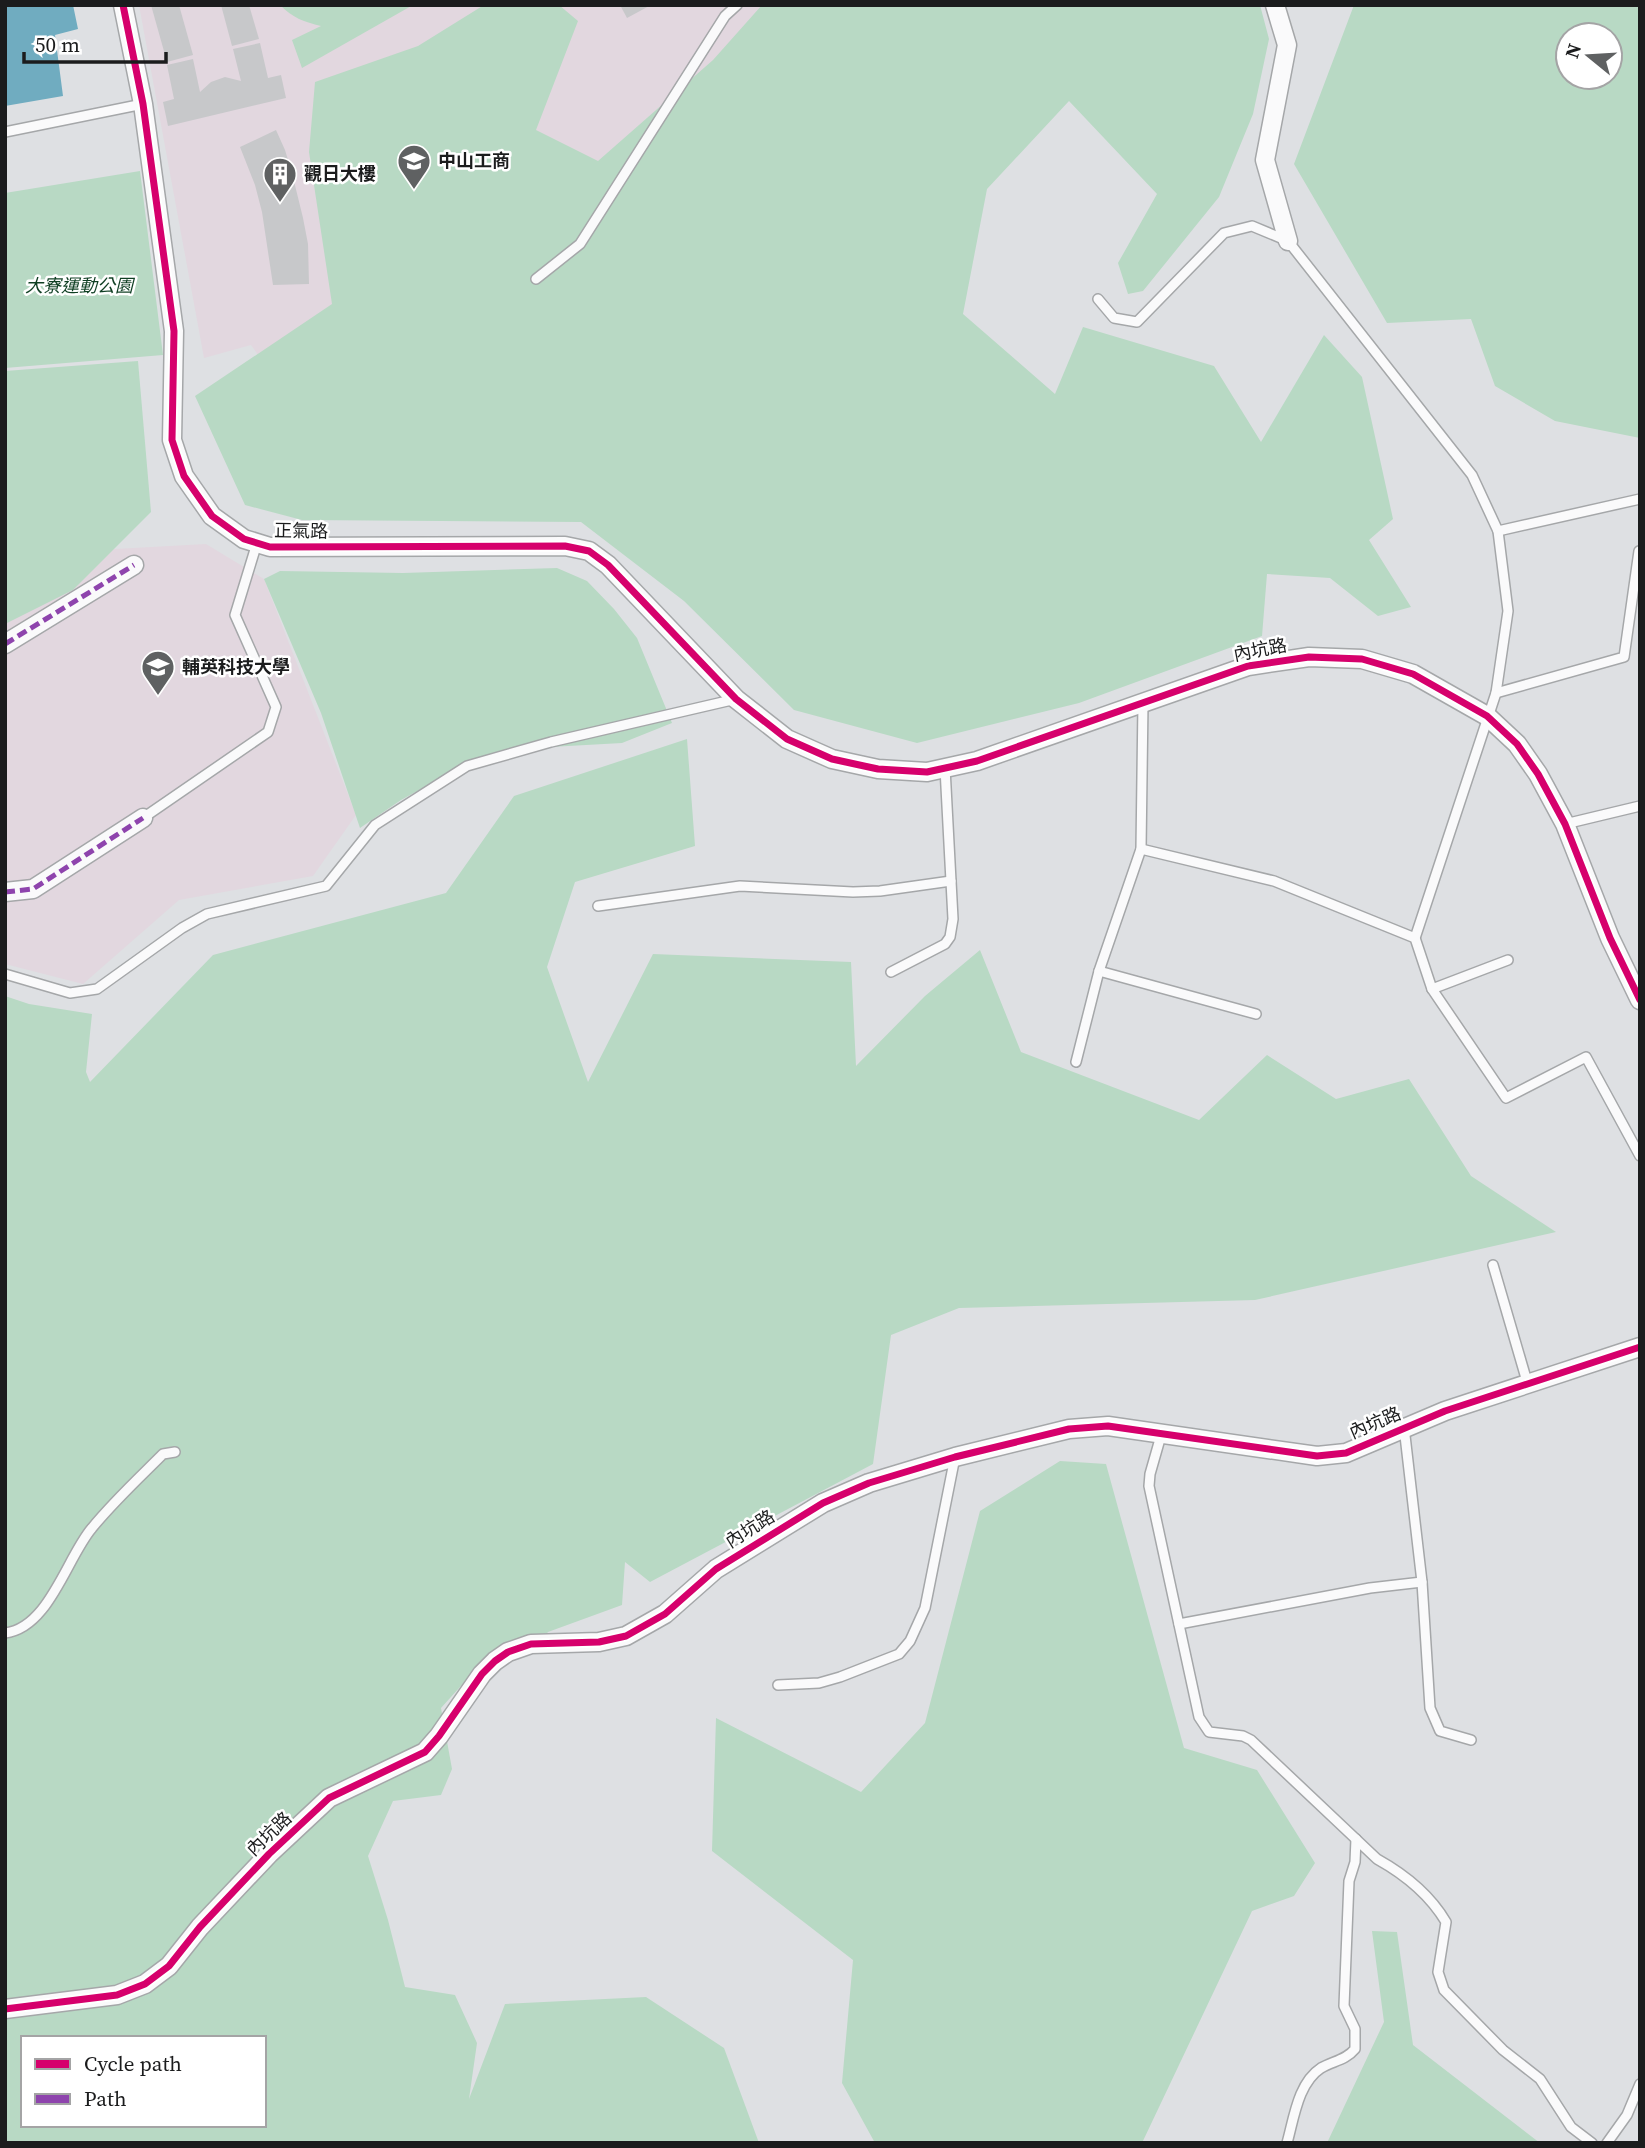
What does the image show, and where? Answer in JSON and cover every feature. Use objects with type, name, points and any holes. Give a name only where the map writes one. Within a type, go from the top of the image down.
[{"type":"street","name":"正氣路","points":[[123,5],[143,104],[174,331],[172,440],[184,476],[212,516],[244,539],[270,547],[565,546],[589,551],[608,565],[736,699]]},
{"type":"street","points":[[1275,5],[1287,45],[1265,160],[1288,241]]},
{"type":"street","points":[[5,644],[134,565]]},
{"type":"street","name":"內坑路","points":[[736,699],[788,739],[832,760],[878,769],[927,772],[977,761],[1248,666],[1309,657],[1362,659],[1413,674],[1487,716],[1517,744],[1538,774],[1565,824],[1611,938],[1640,1000]]},
{"type":"street","points":[[5,891],[33,889],[143,818]]},
{"type":"street","name":"內坑路","points":[[5,2009],[117,1995],[145,1984],[169,1966],[200,1927],[269,1854],[330,1798],[425,1752],[482,1674],[508,1652],[531,1644],[599,1642],[626,1636],[665,1614],[716,1569],[823,1503],[869,1483],[955,1457],[1069,1429],[1108,1426],[1317,1456],[1346,1452],[1446,1411],[1640,1347]]},
{"type":"lane","points":[[536,279],[580,244],[725,16],[737,5]]},
{"type":"lane","points":[[5,132],[143,104]]},
{"type":"lane","points":[[1098,299],[1114,318],[1137,322],[1224,233],[1252,226],[1288,241],[1472,475],[1498,531],[1508,611],[1496,693],[1415,937],[1432,989],[1506,1098],[1586,1057],[1640,1156]]},
{"type":"lane","points":[[1498,531],[1640,499]]},
{"type":"lane","points":[[143,818],[268,733],[276,707],[235,615],[257,543]]},
{"type":"lane","points":[[1496,693],[1624,657],[1639,551]]},
{"type":"lane","points":[[5,974],[70,993],[97,989],[182,928],[207,914],[326,886],[376,825],[467,766],[551,742],[736,699]]},
{"type":"lane","points":[[1076,1062],[1099,971],[1141,849],[1143,703]]},
{"type":"lane","points":[[891,972],[945,944],[950,937],[953,919],[945,768]]},
{"type":"lane","points":[[1565,824],[1640,806]]},
{"type":"lane","points":[[1141,849],[1274,881],[1415,937]]},
{"type":"lane","points":[[598,906],[729,887],[853,892],[951,881]]},
{"type":"lane","points":[[1432,989],[1508,960]]},
{"type":"lane","points":[[1099,971],[1256,1014]]},
{"type":"lane","points":[[1493,1265],[1528,1385]]},
{"type":"lane","points":[[1404,1427],[1422,1582],[1430,1708],[1440,1731],[1471,1740]]},
{"type":"lane","points":[[1162,1432],[1149,1486],[1199,1717],[1203,1725],[1209,1732],[1243,1736],[1251,1740],[1377,1859],[1398,1870],[1437,1908],[1446,1922],[1438,1972],[1444,1990],[1503,2050],[1540,2079],[1571,2127],[1592,2143]]},
{"type":"lane","points":[[5,1633],[12,1632],[36,1617],[62,1579],[90,1529],[163,1454],[175,1452]]},
{"type":"lane","points":[[778,1685],[818,1683],[840,1677],[898,1654],[910,1641],[925,1608],[955,1457]]},
{"type":"lane","points":[[1179,1625],[1370,1588],[1422,1582]]},
{"type":"lane","points":[[1287,2143],[1302,2092],[1310,2077],[1322,2068],[1349,2056],[1355,2049],[1354,2029],[1344,2006],[1349,1881],[1355,1862],[1356,1839]]},
{"type":"lane","points":[[1607,2143],[1627,2115],[1640,2084]]},
{"type":"shaded area","name":"中山工商","points":[[139,5],[790,5],[301,416],[251,345],[204,358]]},
{"type":"shaded area","name":"輔英科技大學","points":[[206,544],[264,579],[356,815],[313,876],[179,900],[83,984],[5,964],[5,547],[42,553]]},
{"type":"green space","points":[[280,5],[413,5],[302,68],[292,40],[321,26],[299,19]]},
{"type":"green space","points":[[484,5],[559,5],[578,21],[536,130],[598,161],[713,60],[762,5],[1260,5],[1269,39],[1253,114],[1219,197],[1143,291],[1128,294],[1118,263],[1157,194],[1069,101],[987,189],[963,314],[1055,394],[1083,327],[1214,366],[1261,442],[1324,335],[1362,377],[1393,519],[1369,540],[1411,607],[1378,616],[1330,578],[1267,574],[1262,636],[1079,703],[917,743],[794,710],[684,601],[581,522],[302,520],[245,505],[195,396],[332,304],[309,152],[315,82],[418,46]]},
{"type":"green space","points":[[1354,5],[1640,5],[1640,438],[1555,421],[1495,386],[1471,319],[1387,323],[1294,164]]},
{"type":"green space","name":"大寮運動公園","points":[[140,171],[163,355],[5,368],[5,193]]},
{"type":"green space","points":[[138,361],[151,512],[73,590],[5,624],[5,371]]},
{"type":"green space","points":[[557,568],[587,581],[637,638],[672,723],[622,743],[550,747],[459,768],[401,800],[360,828],[321,713],[264,579],[280,571],[403,573]]},
{"type":"green space","points":[[687,739],[695,846],[575,882],[547,967],[588,1082],[653,954],[851,962],[856,1066],[925,996],[980,950],[1021,1052],[1199,1120],[1267,1055],[1336,1099],[1409,1079],[1471,1176],[1556,1232],[1255,1300],[959,1308],[891,1335],[873,1464],[650,1582],[625,1562],[622,1605],[548,1632],[533,1652],[469,1677],[441,1708],[452,1769],[441,1795],[393,1801],[368,1856],[405,1987],[455,1995],[477,2043],[469,2099],[505,2004],[646,1997],[724,2048],[759,2143],[5,2143],[5,996],[29,1004],[92,1014],[86,1072],[90,1082],[213,955],[446,893],[514,796]]},
{"type":"green space","points":[[1060,1461],[1106,1464],[1184,1748],[1257,1770],[1315,1863],[1294,1896],[1252,1911],[1142,2143],[875,2143],[842,2083],[853,1960],[712,1851],[716,1718],[861,1792],[925,1723],[980,1511]]},
{"type":"green space","points":[[1372,1931],[1397,1932],[1413,2045],[1540,2143],[1327,2143],[1384,2022]]},
{"type":"water","points":[[5,5],[73,5],[78,29],[55,35],[63,96],[5,106]]},
{"type":"building","points":[[151,5],[179,5],[193,55],[167,62]]},
{"type":"building","points":[[221,5],[249,5],[259,39],[232,46]]},
{"type":"building","points":[[620,5],[651,5],[627,18]]},
{"type":"building","points":[[260,43],[268,78],[281,75],[286,98],[168,126],[163,102],[174,99],[167,65],[193,59],[200,92],[211,82],[225,77],[241,81],[233,49]]},
{"type":"building","name":"觀日大樓","points":[[276,130],[285,150],[303,218],[308,244],[309,284],[273,285],[262,212],[240,147]]},
{"type":"marked path","points":[[5,644],[134,565]]},
{"type":"marked path","points":[[5,892],[33,889],[143,818]]},
{"type":"cycle path","points":[[123,5],[143,104],[174,331],[172,440],[184,476],[212,516],[244,539],[270,547],[565,546],[589,551],[608,565],[736,699],[787,739],[832,759],[878,769],[927,772],[977,761],[1248,666],[1309,657],[1362,659],[1413,674],[1487,716],[1517,744],[1538,774],[1565,824],[1610,938],[1640,1000]]},
{"type":"cycle path","points":[[5,2009],[117,1995],[145,1984],[169,1966],[200,1927],[269,1854],[329,1798],[425,1752],[482,1674],[508,1652],[531,1644],[599,1642],[626,1636],[665,1614],[716,1569],[823,1503],[869,1483],[955,1457],[1069,1429],[1108,1426],[1317,1456],[1346,1453],[1445,1411],[1640,1347]]},
{"type":"place","name":"中山工商","points":[[414,191]]},
{"type":"place","name":"觀日大樓","points":[[280,204]]},
{"type":"place","name":"輔英科技大學","points":[[158,697]]}]
